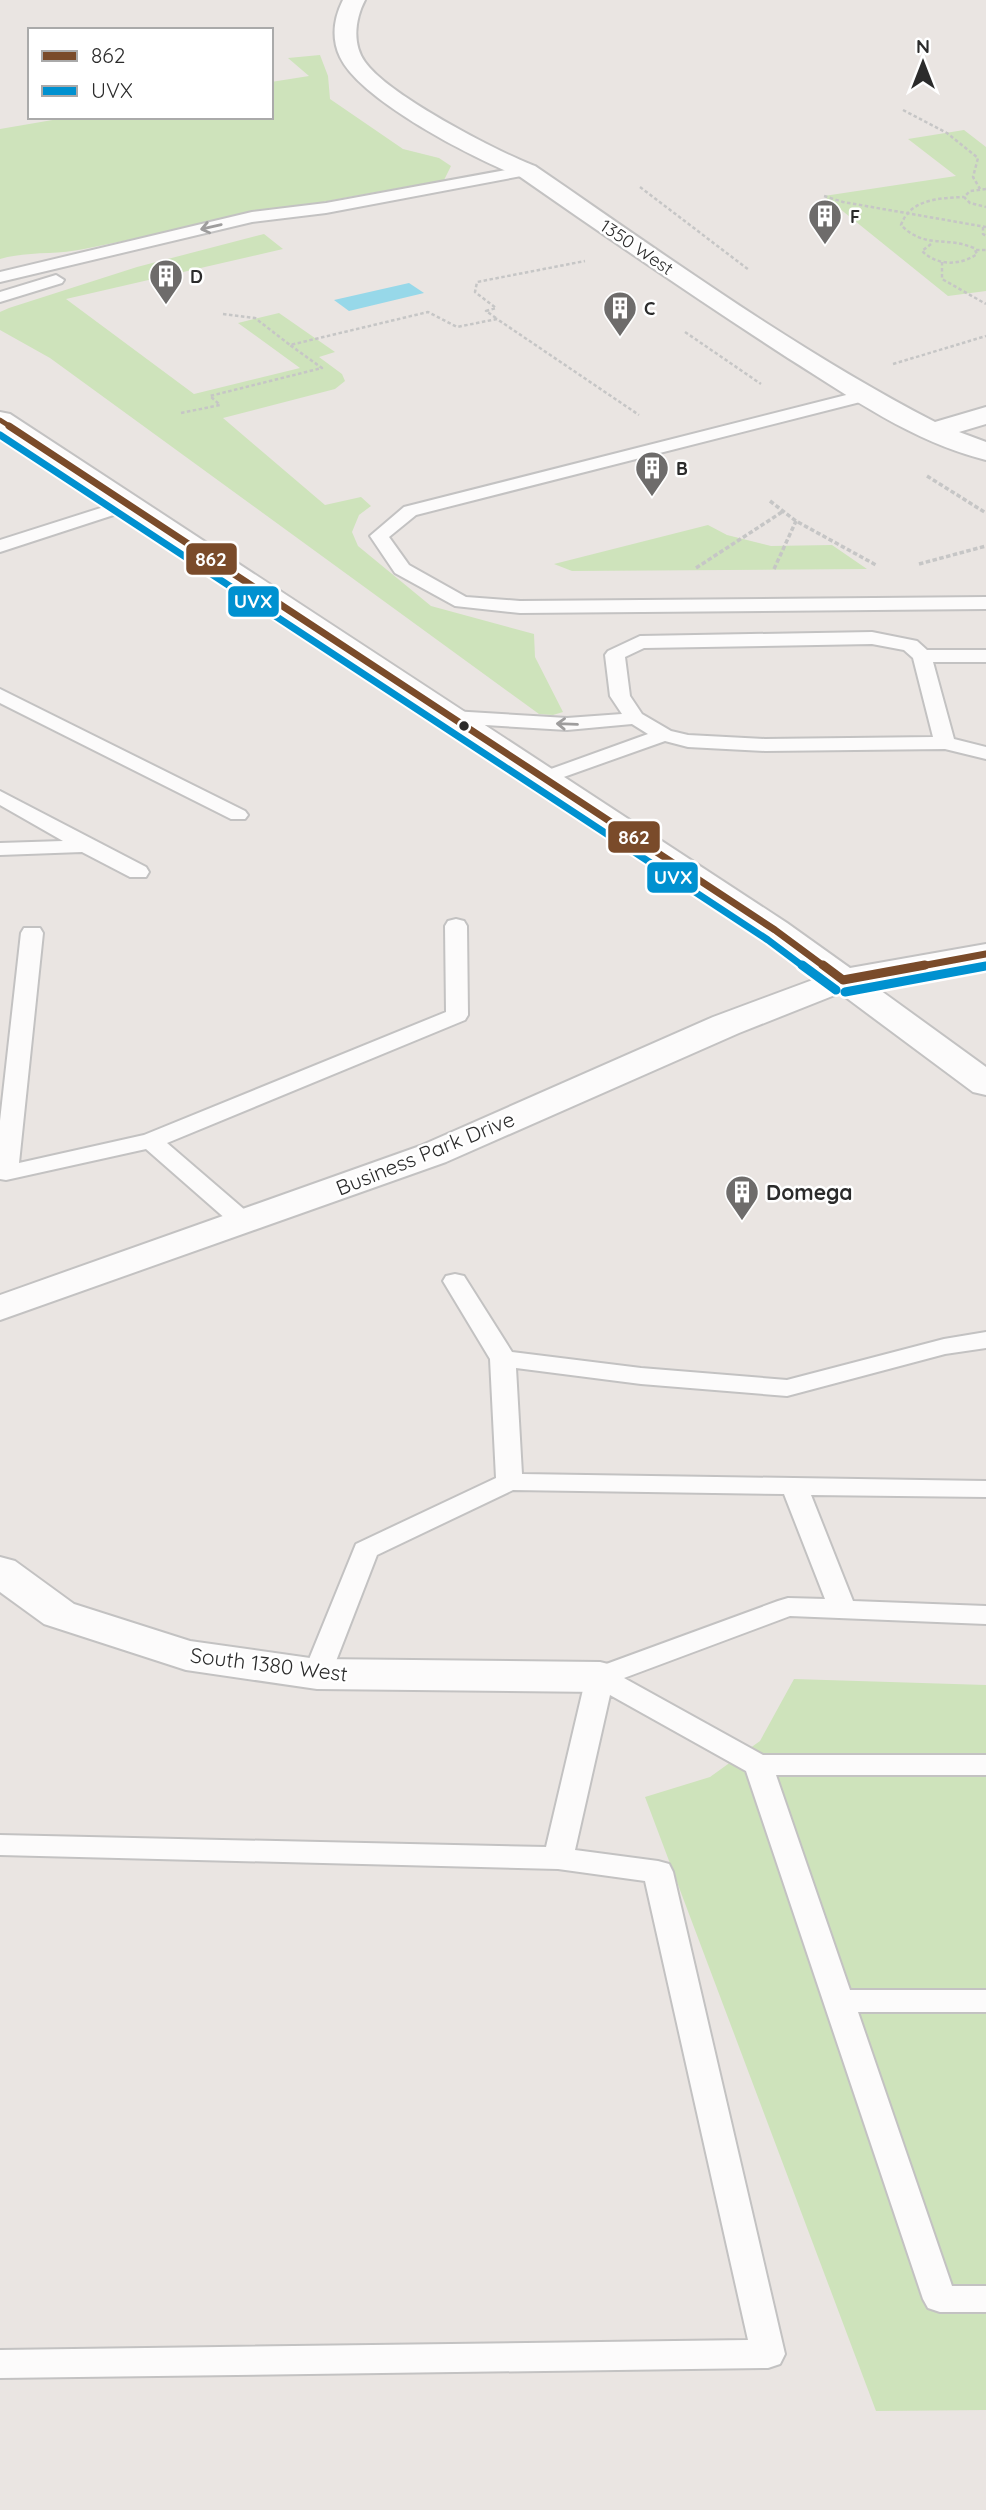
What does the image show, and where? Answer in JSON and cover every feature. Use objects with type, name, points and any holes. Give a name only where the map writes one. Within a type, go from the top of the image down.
[{"type":"street","name":"1350 West","points":[[354,0],[346,13],[344,31],[356,66],[377,86],[506,163],[527,171],[692,285],[866,395],[933,432],[986,452]]},
{"type":"street","points":[[933,432],[986,415]]},
{"type":"street","points":[[0,420],[775,930],[986,1083]]},
{"type":"street","name":"Business Park Drive","points":[[0,1308],[433,1154],[726,1025],[843,980],[986,954]]},
{"type":"street","name":"South 1380 West","points":[[0,1571],[59,1614],[186,1655],[317,1674],[600,1677]]},
{"type":"lane","points":[[0,277],[252,217],[326,208],[527,171]]},
{"type":"lane","points":[[0,297],[326,208]]},
{"type":"lane","points":[[866,395],[410,510],[379,536],[402,569],[462,602],[520,607],[986,603]]},
{"type":"lane","points":[[0,546],[129,504]]},
{"type":"lane","points":[[945,743],[922,656],[910,645],[872,638],[640,642],[615,655],[620,696],[635,718],[664,735],[688,741],[765,745],[945,743],[986,753]]},
{"type":"lane","points":[[922,656],[986,656]]},
{"type":"lane","points":[[0,695],[238,815]]},
{"type":"lane","points":[[452,717],[573,725],[606,724],[635,718]]},
{"type":"lane","points":[[544,778],[664,735]]},
{"type":"lane","points":[[0,797],[138,872]]},
{"type":"lane","points":[[0,849],[86,846]]},
{"type":"lane","points":[[32,933],[6,1173],[150,1141],[457,1015],[456,926]]},
{"type":"lane","points":[[150,1141],[244,1222]]},
{"type":"lane","points":[[454,1281],[503,1359],[509,1482]]},
{"type":"lane","points":[[503,1359],[641,1376],[787,1388],[944,1347],[986,1340]]},
{"type":"lane","points":[[317,1674],[366,1550],[509,1482],[986,1489]]},
{"type":"lane","points":[[794,1486],[843,1610]]},
{"type":"lane","points":[[600,1677],[788,1608],[986,1615]]},
{"type":"lane","points":[[600,1677],[758,1765],[986,1765]]},
{"type":"lane","points":[[558,1858],[600,1677]]},
{"type":"lane","points":[[758,1765],[940,2299],[986,2299]]},
{"type":"lane","points":[[0,1845],[558,1858],[658,1872],[768,2354],[0,2364]]},
{"type":"lane","points":[[839,2001],[986,2001]]},
{"type":"path","points":[[903,110],[947,133],[978,158],[973,177],[980,189]]},
{"type":"path","points":[[640,187],[751,271]]},
{"type":"path","points":[[931,244],[914,237],[904,229],[901,221],[905,212],[932,200],[964,197],[967,193],[986,189]]},
{"type":"path","points":[[824,196],[843,202],[984,227],[983,234],[986,236]]},
{"type":"path","points":[[964,197],[970,203],[986,207]]},
{"type":"path","points":[[976,250],[975,256],[969,260],[942,261],[923,253],[922,249],[931,244],[957,242],[976,250],[986,250]]},
{"type":"path","points":[[586,261],[477,282],[475,292],[496,309],[486,311],[643,418]]},
{"type":"path","points":[[942,261],[942,279],[986,304]]},
{"type":"path","points":[[290,345],[428,312],[457,327],[497,319]]},
{"type":"path","points":[[181,413],[220,405],[210,396],[322,368],[255,318],[223,314]]},
{"type":"path","points":[[884,363],[894,364],[986,336]]},
{"type":"path","points":[[918,470],[986,513]]},
{"type":"path","points":[[770,501],[796,521],[878,565]]},
{"type":"path","points":[[686,574],[782,512]]},
{"type":"path","points":[[785,573],[772,573],[796,521]]},
{"type":"path","points":[[913,565],[986,546]]},
{"type":"green space","points":[[320,55],[328,76],[330,99],[403,149],[439,158],[451,166],[444,180],[84,249],[0,259],[0,129],[58,119],[273,119],[273,82],[309,76],[288,58]]},
{"type":"green space","points":[[964,130],[986,147],[986,291],[948,296],[824,196],[956,176],[908,139]]},
{"type":"green space","points":[[264,234],[283,249],[66,299],[194,394],[300,368],[238,323],[279,313],[335,352],[319,357],[342,374],[345,381],[335,389],[223,418],[325,505],[361,497],[371,506],[359,515],[352,532],[358,546],[431,606],[534,634],[535,657],[563,712],[553,715],[539,714],[50,358],[0,330],[0,312],[9,308],[137,267]]},
{"type":"green space","points":[[708,525],[727,535],[771,546],[832,545],[867,569],[572,571],[554,564]]},
{"type":"green space","points":[[794,1679],[986,1685],[986,2410],[876,2411],[645,1797],[710,1777],[760,1741]]},
{"type":"water","points":[[409,283],[424,293],[349,311],[334,300]]},
{"type":"transit line","name":"862","points":[[0,420],[775,930],[843,980]]},
{"type":"transit line","name":"UVX","points":[[0,435],[768,940],[836,990]]},
{"type":"transit line","name":"862","points":[[843,980],[986,954]]},
{"type":"transit line","name":"UVX","points":[[845,992],[986,966]]},
{"type":"place","name":"F","points":[[825,246]]},
{"type":"place","name":"D","points":[[166,306]]},
{"type":"place","name":"C","points":[[620,338]]},
{"type":"place","name":"B","points":[[652,498]]},
{"type":"place","name":"Domega","points":[[742,1222]]}]
